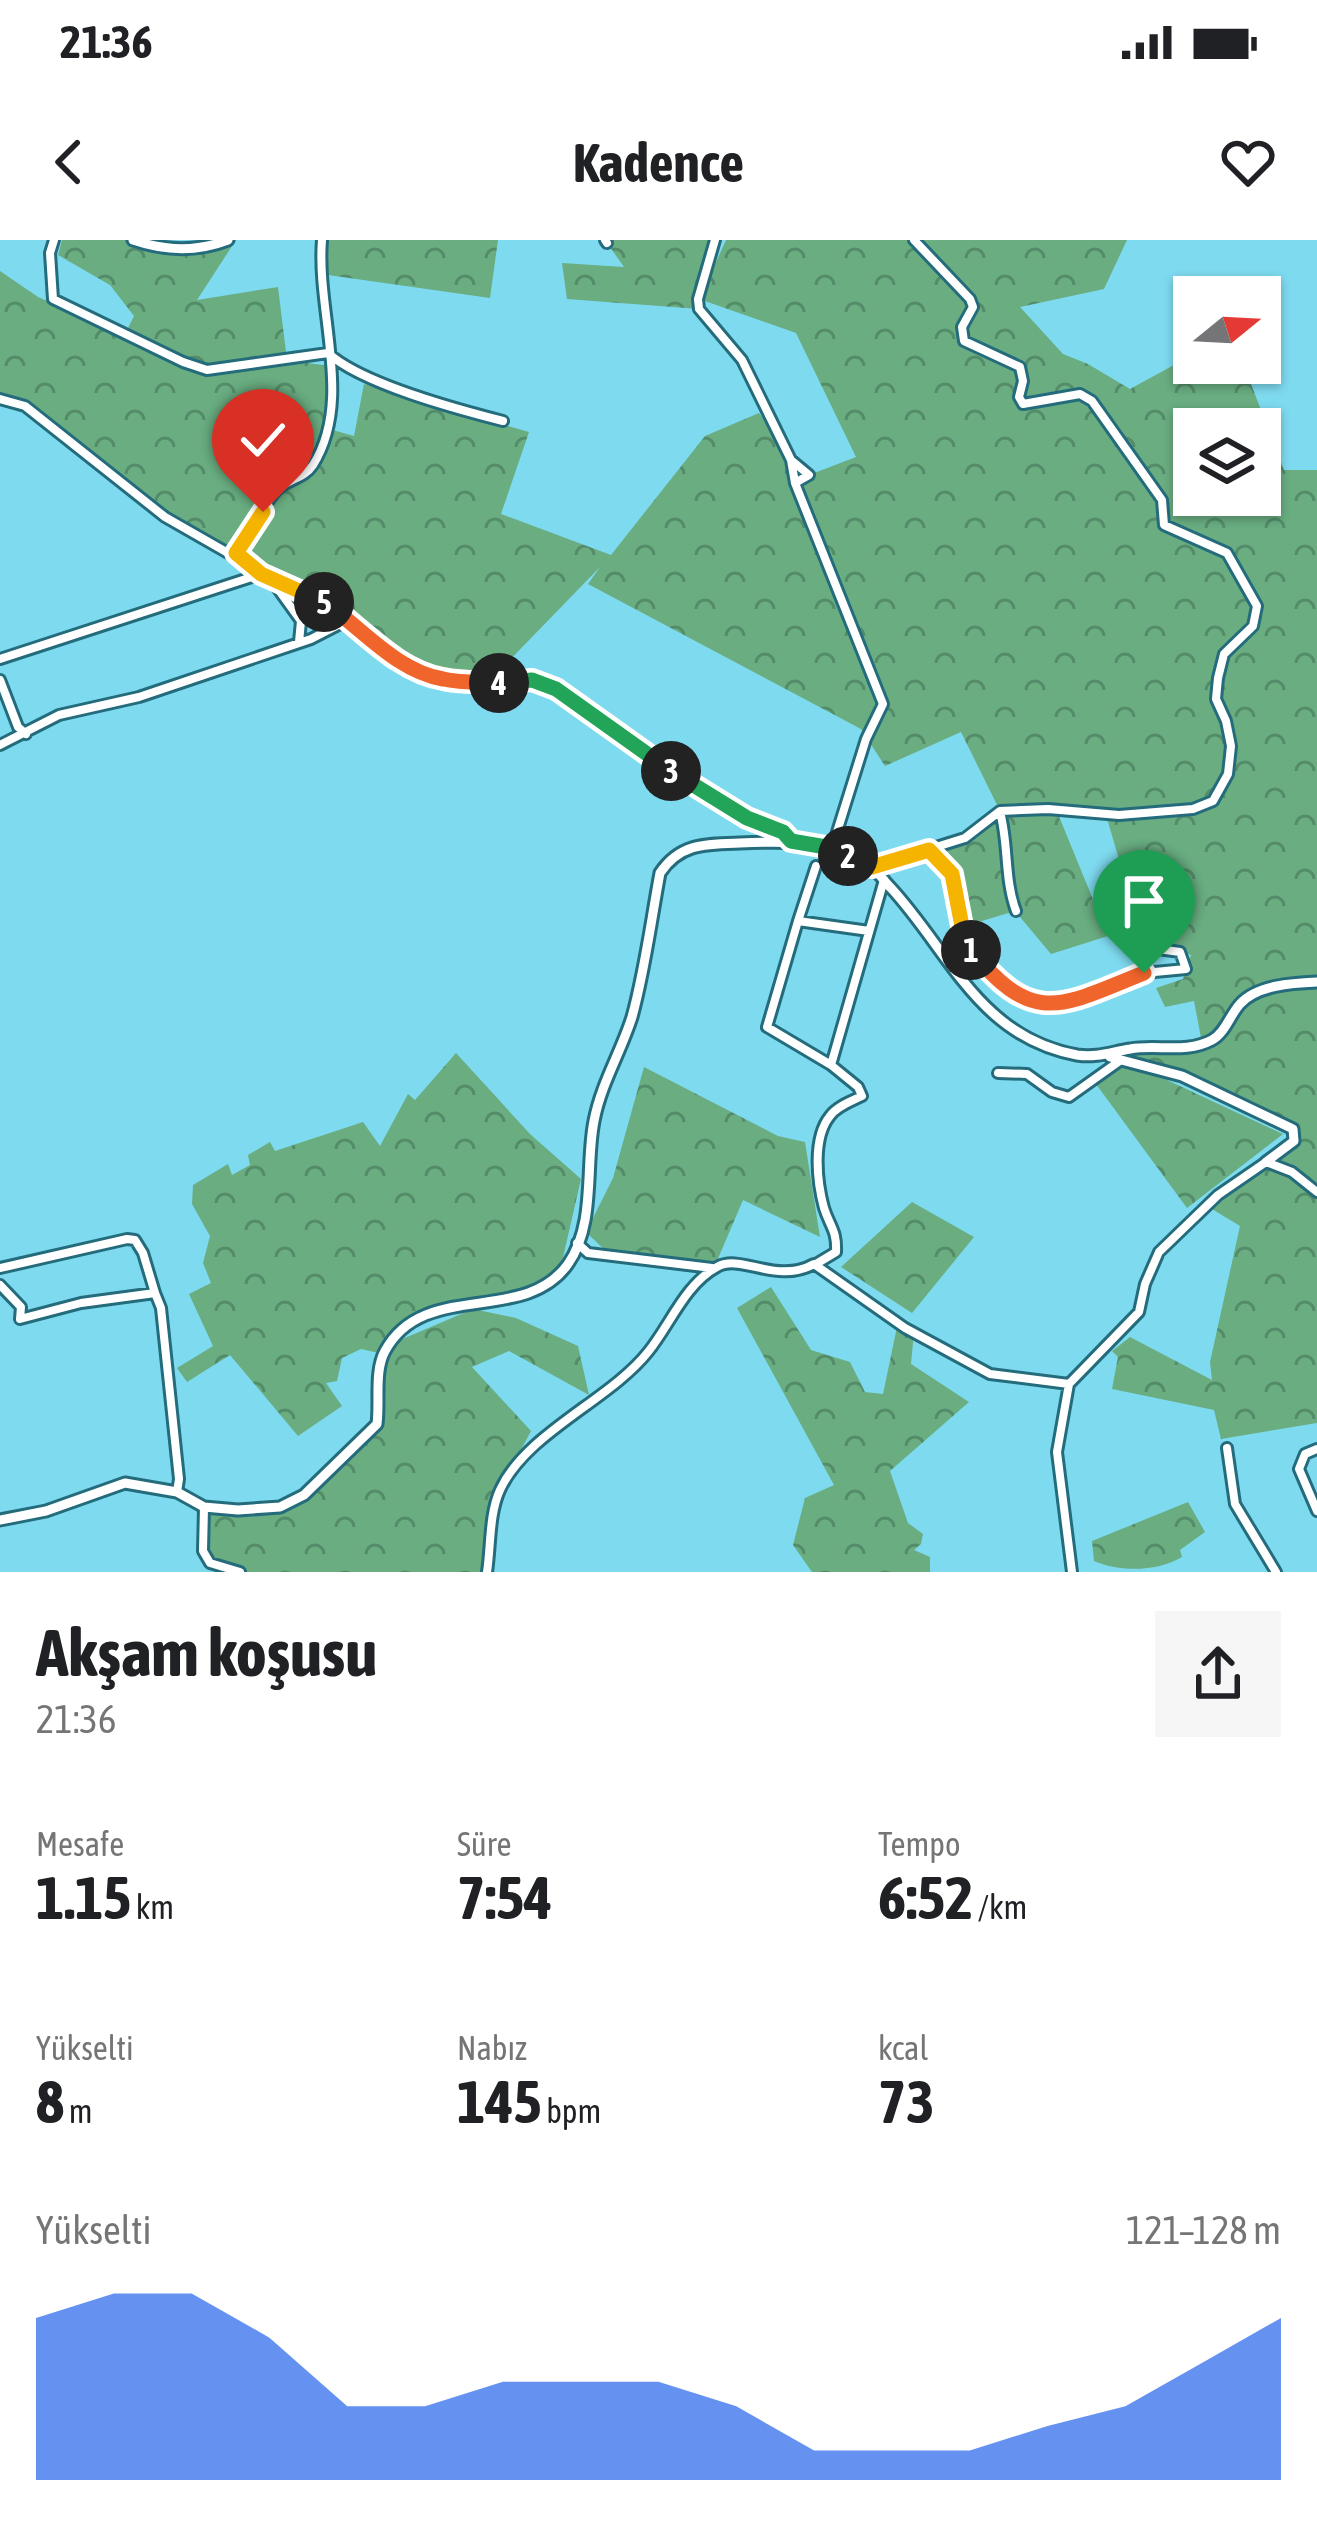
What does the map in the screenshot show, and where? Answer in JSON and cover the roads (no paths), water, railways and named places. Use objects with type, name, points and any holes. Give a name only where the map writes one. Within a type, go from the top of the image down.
[{"type":"street","points":[[54,240],[50,253],[53,299],[183,362],[207,370],[328,353]]},
{"type":"street","points":[[134,240],[196,249],[228,240]]},
{"type":"street","points":[[236,553],[276,492],[314,464],[333,413],[330,320],[321,302],[322,240]]},
{"type":"street","points":[[715,240],[699,309],[748,370],[791,460],[795,483],[883,704],[866,740],[832,848]]},
{"type":"street","points":[[872,867],[965,838],[1000,811],[1048,808],[1119,815],[1193,808],[1213,801],[1228,774],[1231,746],[1216,699],[1218,678],[1224,654],[1253,626],[1257,606],[1227,553],[1164,525],[1162,500],[1092,400],[1079,394],[1023,404],[1020,367],[964,341],[962,327],[973,308],[970,299],[914,240]]},
{"type":"street","points":[[328,353],[344,368],[503,422]]},
{"type":"street","points":[[0,399],[25,406],[184,530],[236,553],[265,576],[301,621],[299,643]]},
{"type":"street","points":[[791,460],[809,475],[795,483]]},
{"type":"street","points":[[0,659],[265,576],[326,603],[384,652],[440,679],[532,680],[556,689],[704,794],[783,832],[791,841]]},
{"type":"street","points":[[0,745],[59,715],[139,697],[299,643],[348,620]]},
{"type":"street","points":[[0,680],[18,727],[26,734]]},
{"type":"street","points":[[1000,811],[1009,851],[1009,893],[1016,910]]},
{"type":"street","points":[[571,1260],[589,1192],[596,1112],[632,1015],[660,873],[673,854],[691,846],[791,841],[832,848],[872,867],[913,910],[957,978],[993,1015],[1051,1048],[1122,1059],[1182,1076],[1293,1129],[1294,1141],[1218,1195],[1159,1252],[1144,1284],[1139,1312],[1069,1384],[1057,1452],[1072,1572]]},
{"type":"street","points":[[929,850],[952,874],[965,942],[994,979],[1043,1005],[1063,1005],[1144,973],[1186,969],[1180,952],[1150,948]]},
{"type":"street","points":[[487,1572],[500,1489],[557,1427],[646,1356],[688,1292],[714,1268],[726,1262],[786,1273],[836,1252],[837,1234],[826,1215],[818,1171],[825,1125],[838,1109],[862,1096],[831,1065],[767,1027],[816,866]]},
{"type":"street","points":[[831,1065],[884,880]]},
{"type":"street","points":[[798,922],[869,931]]},
{"type":"street","points":[[1105,1057],[1128,1049],[1188,1047],[1210,1041],[1221,1033],[1242,1000],[1263,990],[1317,982]]},
{"type":"street","points":[[998,1073],[1027,1074],[1052,1092],[1069,1097],[1122,1059]]},
{"type":"street","points":[[1266,1162],[1292,1172],[1317,1192]]},
{"type":"street","points":[[0,1268],[134,1240],[143,1252],[161,1308],[177,1492]]},
{"type":"street","points":[[577,1243],[588,1253]]},
{"type":"street","points":[[0,1520],[125,1483],[177,1492],[204,1507],[280,1507],[304,1495],[377,1424],[383,1353],[399,1333],[425,1315],[452,1305],[512,1299],[539,1289],[571,1260],[588,1253],[714,1268]]},
{"type":"street","points":[[814,1264],[905,1328],[990,1374],[1069,1384]]},
{"type":"street","points":[[0,1285],[21,1307],[20,1319],[82,1303],[154,1293]]},
{"type":"street","points":[[1227,1448],[1234,1504],[1276,1572]]},
{"type":"street","points":[[1317,1450],[1304,1454],[1299,1469],[1317,1511]]},
{"type":"street","points":[[204,1507],[203,1551],[210,1563],[240,1572]]}]
